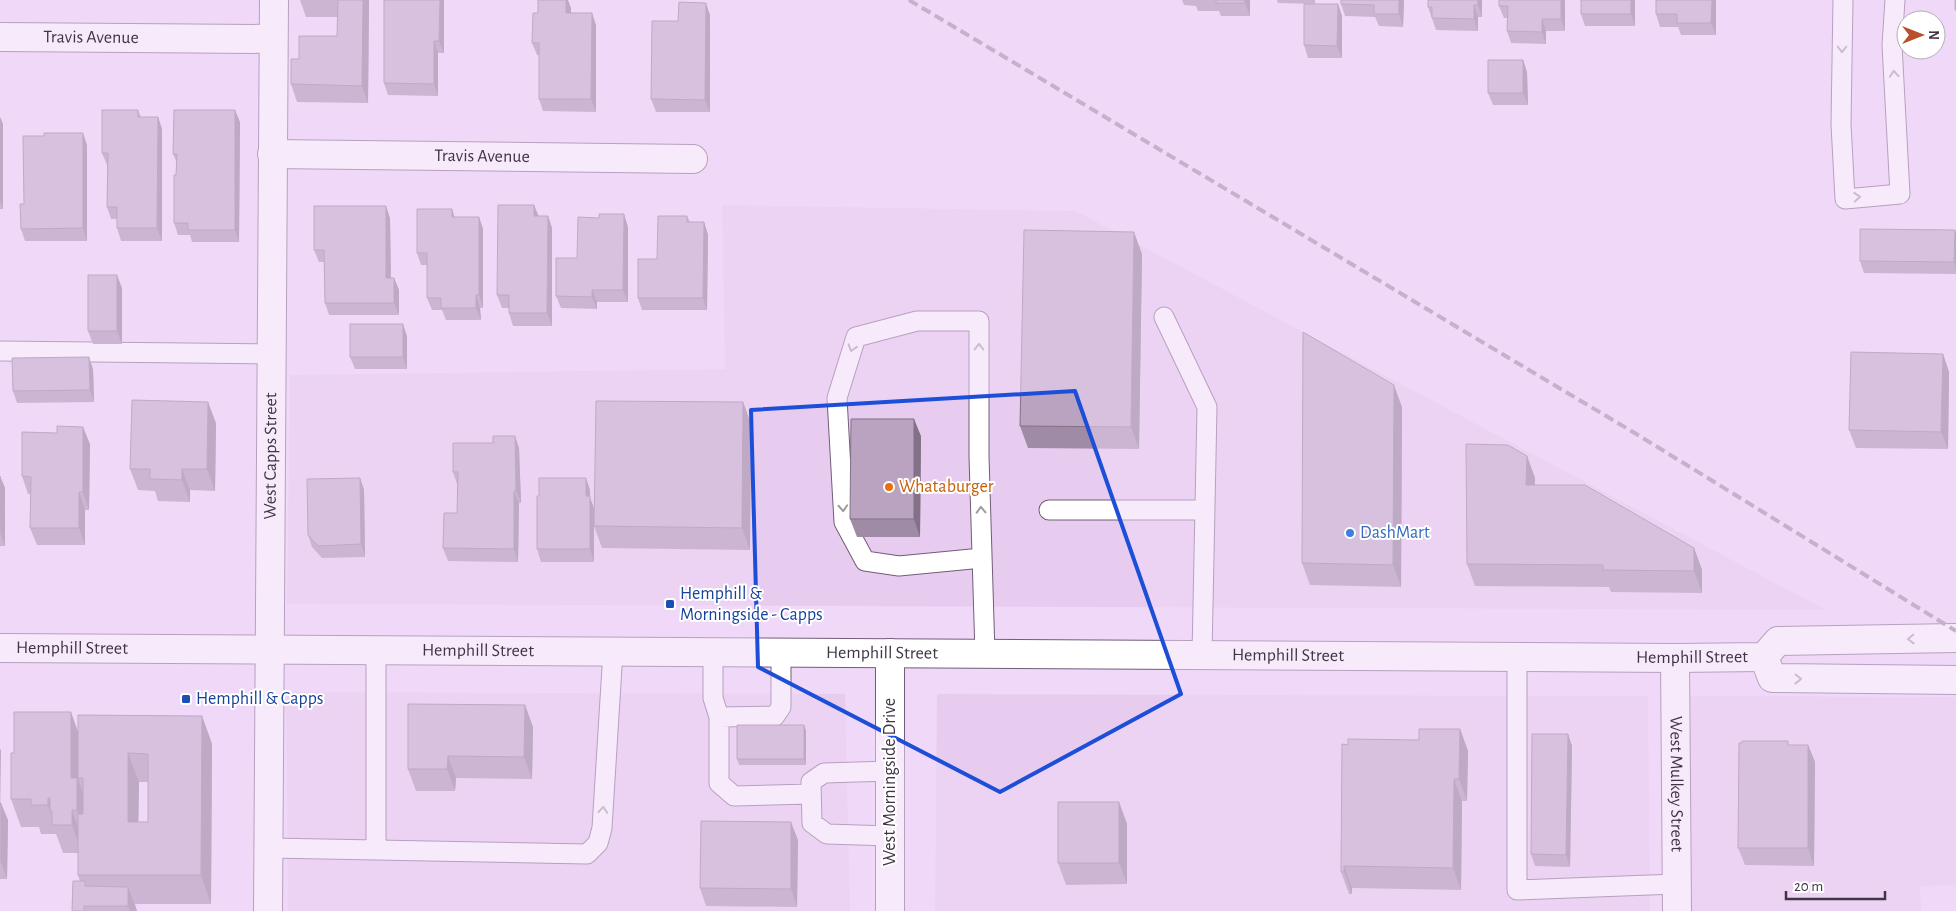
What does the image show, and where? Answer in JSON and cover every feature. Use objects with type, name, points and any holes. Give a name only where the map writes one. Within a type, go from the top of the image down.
[{"type":"main road","name":"West Capps Street","points":[[268,911],[274,0]]},
{"type":"main road","name":"Travis Avenue","points":[[0,37],[273,39]]},
{"type":"main road","name":"Travis Avenue","points":[[272,154],[693,159]]},
{"type":"main road","name":"Hemphill Street","points":[[0,648],[1675,658],[1764,657],[1778,641],[1956,638]]},
{"type":"main road","name":"West Morningside Drive","points":[[890,653],[890,911]]},
{"type":"main road","name":"Hemphill Street","points":[[1764,657],[1772,678],[1956,680]]},
{"type":"main road","name":"West Mulkey Street","points":[[1675,658],[1677,911]]},
{"type":"lane","points":[[1842,0],[1842,124],[1845,198],[1900,194],[1892,45],[1895,0]]},
{"type":"lane","points":[[1164,317],[1206,407],[1202,655]]},
{"type":"lane","points":[[982,558],[899,566],[865,561],[844,522],[837,398],[856,337],[917,321],[979,321],[985,654]]},
{"type":"lane","points":[[0,351],[272,354]]},
{"type":"lane","points":[[1049,510],[1205,510]]},
{"type":"lane","points":[[376,650],[376,850]]},
{"type":"lane","points":[[269,848],[587,854],[598,843],[602,828],[612,651]]},
{"type":"lane","points":[[712,652],[713,698],[718,717],[719,783],[734,796],[812,794]]},
{"type":"lane","points":[[718,717],[775,716],[781,707],[781,652]]},
{"type":"lane","points":[[1517,657],[1518,890],[1676,884]]},
{"type":"lane","points":[[890,771],[824,773],[811,782],[812,823],[827,834],[890,836]]},
{"type":"highlighted area","points":[[1075,391],[1181,694],[1000,792],[758,667],[751,410]]},
{"type":"shaded area","points":[[722,205],[1076,211],[1826,610],[287,604],[290,375],[725,369]]},
{"type":"shaded area","points":[[286,692],[845,694],[850,911],[288,911]]},
{"type":"shaded area","points":[[937,694],[1648,696],[1650,911],[935,911]]},
{"type":"shaded area","points":[[1690,696],[1956,697],[1956,885],[1920,886],[1921,911],[1690,911]]},
{"type":"building","points":[[338,0],[363,0],[362,86],[291,84],[291,59],[299,59],[299,36],[337,36]]},
{"type":"building","points":[[384,0],[440,0],[439,41],[434,41],[434,84],[384,83]]},
{"type":"building","points":[[538,0],[566,0],[566,13],[592,13],[591,99],[539,99],[539,43],[532,43],[533,13],[538,13]]},
{"type":"building","points":[[1216,0],[1245,0],[1245,3],[1216,3]]},
{"type":"building","points":[[1341,0],[1399,0],[1399,14],[1374,14],[1374,5],[1341,4]]},
{"type":"building","points":[[1428,0],[1478,0],[1478,5],[1474,5],[1474,19],[1432,18],[1432,7],[1428,7]]},
{"type":"building","points":[[1499,0],[1561,0],[1561,19],[1542,19],[1542,32],[1507,31],[1508,6],[1499,6]]},
{"type":"building","points":[[1581,0],[1631,0],[1631,14],[1581,14]]},
{"type":"building","points":[[1656,0],[1712,0],[1711,23],[1677,23],[1677,14],[1656,14]]},
{"type":"building","points":[[679,2],[706,3],[705,100],[651,99],[652,21],[678,21]]},
{"type":"building","points":[[1304,4],[1338,4],[1337,46],[1304,45]]},
{"type":"building","points":[[1488,60],[1523,60],[1523,93],[1488,93]]},
{"type":"building","points":[[102,110],[138,110],[138,117],[158,117],[157,228],[117,228],[117,207],[107,207],[108,153],[102,153]]},
{"type":"building","points":[[174,110],[235,110],[235,230],[188,230],[188,223],[174,223],[174,175],[176,175],[177,154],[173,154]]},
{"type":"building","points":[[44,133],[83,133],[83,228],[21,229],[20,204],[24,204],[23,136],[44,136]]},
{"type":"building","points":[[498,205],[534,205],[534,216],[548,216],[547,313],[509,313],[509,295],[497,295]]},
{"type":"building","points":[[314,206],[386,206],[386,278],[394,278],[394,303],[325,303],[324,250],[314,250]]},
{"type":"building","points":[[417,209],[452,209],[452,217],[479,217],[479,295],[476,295],[476,308],[441,308],[441,298],[427,298],[427,253],[417,253]]},
{"type":"building","points":[[599,214],[624,214],[623,290],[592,290],[592,297],[556,296],[556,258],[577,258],[578,217],[599,218]]},
{"type":"building","points":[[658,216],[687,216],[687,222],[704,222],[703,298],[638,298],[638,259],[657,259]]},
{"type":"building","points":[[1860,229],[1955,230],[1954,262],[1860,261]]},
{"type":"building","points":[[1024,230],[1134,232],[1131,427],[1020,426]]},
{"type":"building","points":[[88,275],[117,275],[117,331],[88,331]]},
{"type":"building","points":[[350,324],[403,324],[403,357],[350,357]]},
{"type":"building","points":[[1303,332],[1394,385],[1393,565],[1302,563]]},
{"type":"building","points":[[1851,352],[1943,354],[1941,432],[1849,430]]},
{"type":"building","points":[[89,357],[90,390],[13,391],[12,358]]},
{"type":"building","points":[[132,400],[208,402],[207,469],[182,469],[182,480],[150,479],[150,469],[130,469]]},
{"type":"building","points":[[596,401],[743,402],[742,528],[594,526]]},
{"type":"building","name":"Whataburger","points":[[851,419],[914,419],[914,519],[850,519]]},
{"type":"building","points":[[57,426],[83,427],[83,492],[79,492],[79,528],[30,528],[31,477],[22,476],[22,432],[57,433]]},
{"type":"building","points":[[493,436],[515,436],[514,549],[443,548],[444,513],[457,513],[458,472],[453,472],[453,443],[493,443]]},
{"type":"building","points":[[1466,444],[1508,445],[1527,456],[1526,485],[1585,485],[1694,548],[1694,571],[1603,570],[1603,565],[1467,564]]},
{"type":"building","points":[[0,476],[1,534],[0,534]]},
{"type":"building","points":[[360,478],[361,544],[318,546],[308,535],[307,479]]},
{"type":"building","points":[[539,478],[586,478],[586,496],[590,496],[590,549],[537,549]]},
{"type":"building","points":[[408,704],[525,705],[524,757],[448,756],[447,769],[408,769]]},
{"type":"building","points":[[14,712],[71,712],[71,778],[77,778],[77,810],[72,810],[72,825],[52,825],[50,798],[48,798],[48,805],[31,805],[31,799],[11,799],[11,753],[14,753]]},
{"type":"building","points":[[78,715],[202,716],[201,875],[78,875],[78,814],[83,814],[83,778],[78,778]],"holes":[[[128,753],[148,754],[148,822],[128,822]]]},
{"type":"building","points":[[737,725],[804,725],[804,759],[737,759]]},
{"type":"building","points":[[1419,729],[1460,729],[1459,779],[1454,779],[1453,868],[1344,866],[1344,872],[1341,872],[1342,744],[1348,745],[1348,739],[1419,740]]},
{"type":"building","points":[[1532,734],[1568,734],[1566,855],[1531,854]]},
{"type":"building","points":[[1742,741],[1788,741],[1788,745],[1808,745],[1808,848],[1738,848],[1739,743],[1742,743]]},
{"type":"building","points":[[1058,802],[1119,802],[1119,863],[1058,863]]},
{"type":"building","points":[[1,803],[1,862],[0,862]]},
{"type":"building","points":[[701,821],[791,822],[791,889],[700,888]]},
{"type":"building","points":[[73,881],[85,881],[85,886],[128,887],[128,906],[84,906],[84,911],[72,911]]},
{"type":"railway","points":[[909,0],[1638,435],[1956,631]]},
{"type":"place","name":"Whataburger","points":[[889,487]]},
{"type":"place","name":"DashMart","points":[[1350,533]]},
{"type":"place","name":"Hemphill & Morningside - Capps","points":[[670,604]]},
{"type":"place","name":"Hemphill & Capps","points":[[186,699]]}]
